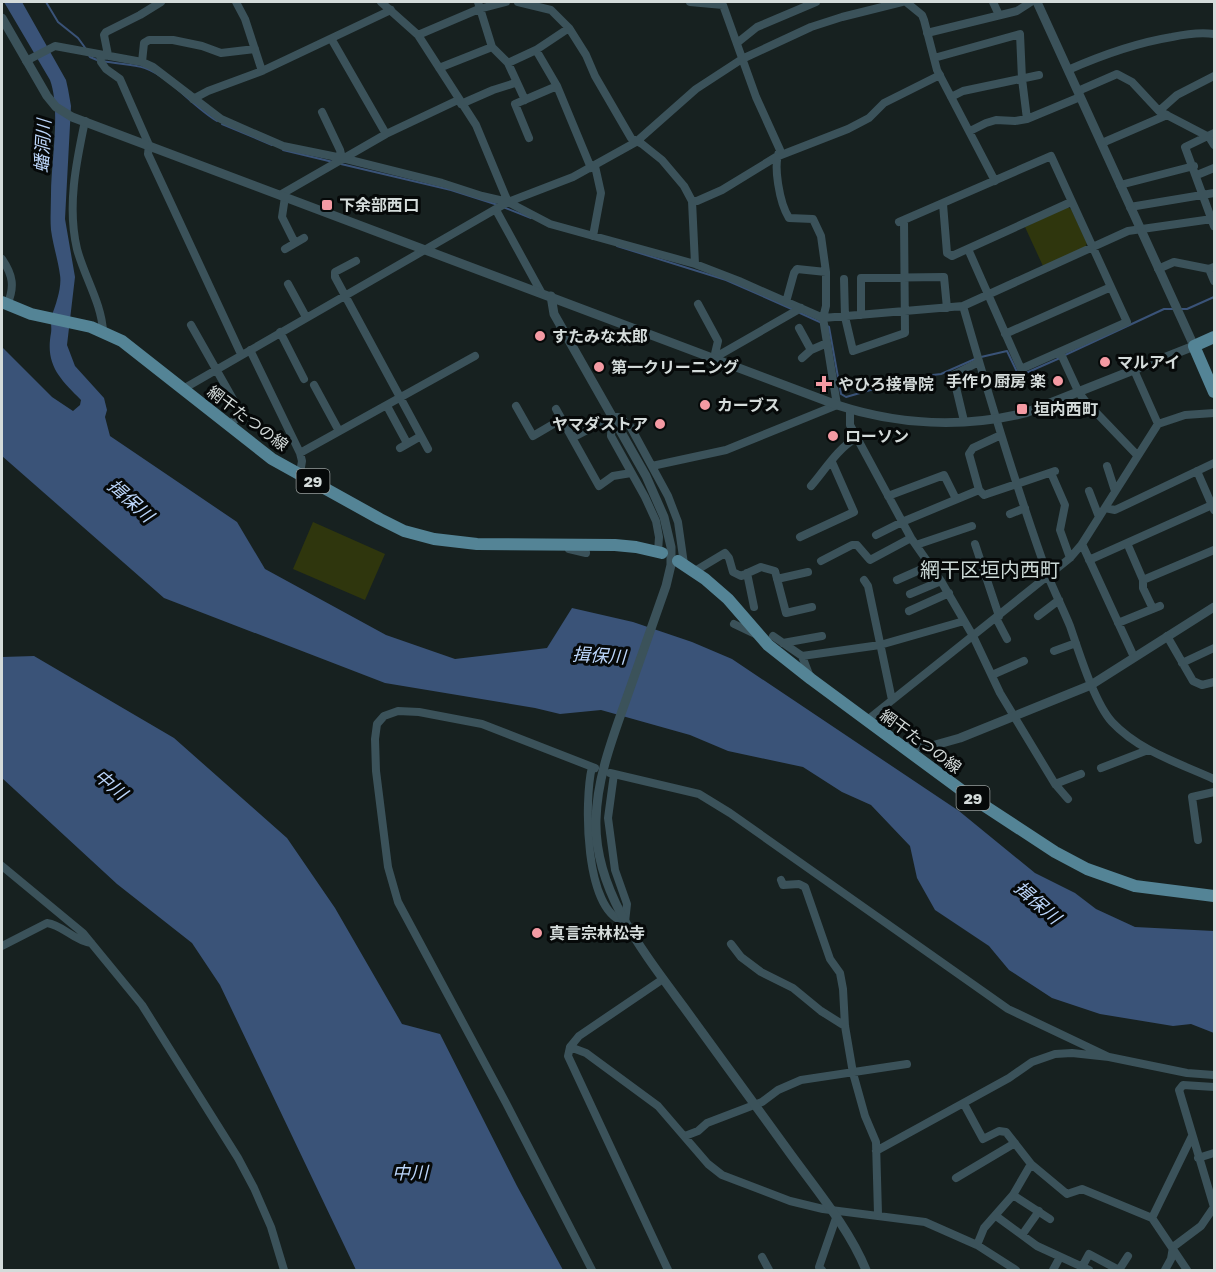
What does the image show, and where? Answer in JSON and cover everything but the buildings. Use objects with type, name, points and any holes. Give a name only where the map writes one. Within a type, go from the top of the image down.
[{"type":"main road","name":"網干たつの線","points":[[4,303],[31,314],[91,327],[134,349],[272,459],[380,519],[419,536],[477,544],[615,545],[660,553]]},
{"type":"main road","points":[[1215,337],[1194,346],[1215,392]]},
{"type":"main road","name":"網干たつの線","points":[[681,562],[728,599],[767,637],[776,651],[811,679],[987,807],[1055,852],[1087,869],[1135,886],[1215,896]]},
{"type":"street","points":[[161,2],[106,32],[104,55],[100,62],[120,79],[149,145],[148,154],[241,354]]},
{"type":"street","points":[[236,2],[245,19],[262,71]]},
{"type":"street","points":[[381,2],[418,35],[476,125],[508,202]]},
{"type":"street","points":[[418,35],[478,5],[506,2]]},
{"type":"street","points":[[518,2],[550,6],[569,28],[631,138],[662,160],[684,186],[692,201],[695,264]]},
{"type":"street","points":[[690,2],[723,5],[756,97],[780,150],[776,157],[784,210],[789,218],[808,217],[817,224],[824,244],[826,306],[823,318],[837,405]]},
{"type":"street","points":[[737,43],[757,27],[816,2]]},
{"type":"street","points":[[183,389],[508,202],[573,177],[636,142],[696,89],[742,59],[811,27],[842,17],[904,2],[922,15],[940,75],[995,181]]},
{"type":"street","points":[[993,2],[999,15]]},
{"type":"street","points":[[927,33],[1017,11],[1031,2]]},
{"type":"street","points":[[2,18],[47,96],[56,107],[72,117],[837,405],[911,422],[964,422],[996,419],[1032,411],[1194,346],[1036,2]]},
{"type":"street","points":[[478,5],[492,46],[508,63],[525,100]]},
{"type":"street","points":[[193,99],[332,40],[391,10]]},
{"type":"street","points":[[508,63],[536,50],[569,28]]},
{"type":"street","points":[[934,58],[1020,33],[1027,119]]},
{"type":"street","points":[[1068,70],[1108,52],[1141,42],[1183,35],[1215,34]]},
{"type":"street","points":[[142,62],[144,43],[148,40],[173,40],[221,53],[255,49]]},
{"type":"street","points":[[332,40],[386,134]]},
{"type":"street","points":[[27,61],[55,46],[142,62],[153,67],[221,120],[275,143],[442,183],[508,202],[550,224],[695,264],[786,302],[798,310],[823,318],[963,306],[1128,231],[1139,228],[1213,222],[1185,147],[1212,135]]},
{"type":"street","points":[[439,68],[492,46]]},
{"type":"street","points":[[536,50],[557,86],[593,167],[601,193],[593,236]]},
{"type":"street","points":[[970,131],[996,120],[1027,119],[1118,74],[1132,82],[1163,113],[1212,135],[1215,145]]},
{"type":"street","points":[[692,201],[698,201],[722,190],[776,157],[848,129],[869,118],[884,103],[940,75]]},
{"type":"street","points":[[951,97],[963,91],[1039,75]]},
{"type":"street","points":[[1102,143],[1163,113],[1177,95],[1215,76]]},
{"type":"street","points":[[282,196],[386,134],[460,102],[516,83]]},
{"type":"street","points":[[529,138],[515,104],[557,86]]},
{"type":"street","points":[[322,112],[341,159]]},
{"type":"street","points":[[85,121],[77,160],[73,226],[82,264],[101,315],[103,332]]},
{"type":"street","points":[[844,279],[845,317],[853,351],[905,333],[902,221],[1051,156],[1127,322],[1062,356],[1021,369],[968,249]]},
{"type":"street","points":[[1120,185],[1194,166]]},
{"type":"street","points":[[1197,175],[1215,168]]},
{"type":"street","points":[[1130,207],[1215,193]]},
{"type":"street","points":[[282,196],[282,217],[295,243]]},
{"type":"street","points":[[943,204],[947,253],[952,256],[1071,201]]},
{"type":"street","points":[[495,210],[546,294],[554,314],[646,476],[664,517],[671,546],[671,565],[666,585],[611,742],[600,781],[596,821],[599,853],[612,896],[625,922],[663,979],[834,1214],[859,1254],[866,1270]]},
{"type":"street","points":[[285,249],[304,238]]},
{"type":"street","points":[[2,259],[13,282],[12,293],[4,303]]},
{"type":"street","points":[[356,261],[335,274],[344,295],[428,449]]},
{"type":"street","points":[[1158,269],[1174,262],[1212,268],[1215,281]]},
{"type":"street","points":[[786,302],[797,269],[826,272]]},
{"type":"street","points":[[861,315],[861,278],[944,277],[947,308]]},
{"type":"street","points":[[288,284],[306,317]]},
{"type":"street","points":[[1005,334],[1111,287]]},
{"type":"street","points":[[698,304],[718,341],[714,358]]},
{"type":"street","points":[[963,306],[1001,435],[1049,577],[1091,684],[1109,719],[1124,734],[1148,750],[1215,779]]},
{"type":"street","points":[[714,358],[798,310]]},
{"type":"street","points":[[191,325],[238,408],[238,417],[228,426]]},
{"type":"street","points":[[799,328],[811,350]]},
{"type":"street","points":[[280,332],[304,379]]},
{"type":"street","points":[[802,358],[811,350],[827,343]]},
{"type":"street","points":[[250,350],[300,453],[302,461],[300,473]]},
{"type":"street","points":[[300,453],[475,356]]},
{"type":"street","points":[[1062,356],[1079,393],[1137,455]]},
{"type":"street","points":[[964,422],[953,375],[978,358]]},
{"type":"street","points":[[1134,370],[1158,424]]},
{"type":"street","points":[[315,385],[339,431]]},
{"type":"street","points":[[652,466],[726,450],[837,405]]},
{"type":"street","points":[[387,406],[404,446],[421,436]]},
{"type":"street","points":[[516,406],[533,436],[562,419]]},
{"type":"street","points":[[556,409],[599,486],[613,476],[631,473]]},
{"type":"street","points":[[850,409],[849,422],[856,438],[913,542],[949,593],[1014,716],[1055,784],[1068,799]]},
{"type":"street","points":[[866,721],[1070,558],[1082,544],[1158,424],[1185,416],[1215,413]]},
{"type":"street","points":[[612,417],[611,436],[656,521],[660,553]]},
{"type":"street","points":[[572,438],[612,417],[618,417],[630,426],[668,496],[678,522],[681,562]]},
{"type":"street","points":[[1001,435],[973,448],[969,454],[979,490],[984,495],[1053,472],[1065,505],[1060,530],[1070,558]]},
{"type":"street","points":[[811,486],[841,448],[856,438]]},
{"type":"street","points":[[800,537],[854,512],[832,462]]},
{"type":"street","points":[[1105,508],[1115,510],[1215,463]]},
{"type":"street","points":[[1107,466],[1115,491]]},
{"type":"street","points":[[1089,560],[1213,507],[1197,471]]},
{"type":"street","points":[[888,496],[944,475],[956,499]]},
{"type":"street","points":[[876,535],[979,490]]},
{"type":"street","points":[[1089,491],[1099,517]]},
{"type":"street","points":[[1010,514],[1025,508]]},
{"type":"street","points":[[821,561],[852,545],[857,545],[870,560],[913,542],[972,526]]},
{"type":"street","points":[[1118,623],[1156,608],[1143,588],[1143,580],[1127,543]]},
{"type":"street","points":[[544,544],[586,553]]},
{"type":"street","points":[[975,544],[997,616],[1007,639]]},
{"type":"street","points":[[1082,544],[1134,657]]},
{"type":"street","points":[[1143,580],[1215,550]]},
{"type":"street","points":[[695,571],[725,553],[733,572],[741,576],[761,567],[776,571],[786,613],[812,607]]},
{"type":"street","points":[[897,580],[931,566]]},
{"type":"street","points":[[777,579],[808,572]]},
{"type":"street","points":[[747,573],[754,607]]},
{"type":"street","points":[[864,580],[868,586],[892,700]]},
{"type":"street","points":[[910,594],[941,581]]},
{"type":"street","points":[[909,611],[949,593]]},
{"type":"street","points":[[1038,616],[1059,600]]},
{"type":"street","points":[[901,746],[928,747],[960,738],[1091,684],[1215,607]]},
{"type":"street","points":[[802,656],[880,645],[964,621]]},
{"type":"street","points":[[734,624],[783,643],[802,656],[811,679]]},
{"type":"street","points":[[783,643],[822,636]]},
{"type":"street","points":[[1167,636],[1193,681],[1202,684],[1215,682]]},
{"type":"street","points":[[1053,651],[1076,643]]},
{"type":"street","points":[[1182,663],[1215,648]]},
{"type":"street","points":[[992,675],[1024,661]]},
{"type":"street","points":[[592,1270],[506,1103],[398,902],[388,867],[376,771],[377,724],[384,716],[398,711],[419,712],[482,724],[594,768],[587,816],[594,874],[608,912],[625,922]]},
{"type":"street","points":[[1101,768],[1148,750]]},
{"type":"street","points":[[625,922],[627,904],[615,870],[608,818],[612,774],[699,794],[730,813],[1008,1009],[1109,1057]]},
{"type":"street","points":[[1055,784],[1081,774]]},
{"type":"street","points":[[1198,840],[1192,797],[1215,792]]},
{"type":"street","points":[[2,866],[51,905],[92,944],[142,1005],[238,1158],[271,1227],[284,1270]]},
{"type":"street","points":[[781,880],[783,885],[799,884],[805,887],[830,959],[840,972],[845,1026],[853,1073],[865,1116],[872,1131],[876,1151],[878,1214]]},
{"type":"street","points":[[2,946],[47,923],[59,926],[85,943],[92,944]]},
{"type":"street","points":[[731,944],[741,957],[761,972],[793,988],[821,1011],[845,1026]]},
{"type":"street","points":[[663,979],[579,1036],[570,1047],[568,1056],[668,1270]]},
{"type":"street","points":[[570,1047],[586,1053],[658,1106],[708,1164],[722,1175],[790,1201],[834,1214],[878,1214],[925,1222],[977,1245],[1016,1270]]},
{"type":"street","points":[[876,1151],[964,1104],[1032,1062],[1055,1054],[1072,1053],[1109,1057],[1187,1073],[1215,1075]]},
{"type":"street","points":[[685,1136],[698,1131],[707,1123],[755,1105],[801,1080],[907,1064]]},
{"type":"street","points":[[1165,1270],[1171,1259],[1173,1247],[1201,1226],[1214,1207],[1179,1090],[1183,1085],[1215,1087]]},
{"type":"street","points":[[964,1104],[983,1139],[999,1131],[1006,1132],[1031,1164],[1067,1194],[1082,1189],[1152,1218],[1187,1270]]},
{"type":"street","points":[[1152,1218],[1192,1137]]},
{"type":"street","points":[[956,1178],[1015,1143]]},
{"type":"street","points":[[1198,1158],[1215,1153]]},
{"type":"street","points":[[977,1245],[984,1228],[1013,1195],[1031,1164]]},
{"type":"street","points":[[1013,1195],[1050,1219]]},
{"type":"street","points":[[1022,1235],[1039,1211]]},
{"type":"street","points":[[822,1270],[819,1267],[834,1214]]},
{"type":"street","points":[[996,1216],[1037,1246],[1085,1269],[1089,1254],[1119,1270],[1128,1256]]},
{"type":"street","points":[[762,1257],[769,1270]]},
{"type":"street","points":[[1053,1270],[1060,1257]]},
{"type":"green space","points":[[1067,207],[1071,209],[1087,243],[1085,248],[1043,266],[1025,227]]},
{"type":"green space","points":[[313,522],[385,554],[365,600],[293,569]]},
{"type":"water","name":"揖保川","points":[[4,2],[22,2],[66,80],[68,89],[71,106],[65,219],[75,277],[67,345],[75,366],[104,398],[107,410],[105,417],[110,436],[237,522],[265,569],[386,635],[455,659],[547,648],[572,608],[633,622],[692,642],[732,659],[959,811],[1035,873],[1075,893],[1096,909],[1135,927],[1214,931],[1214,1033],[1191,1024],[1173,1026],[1100,1014],[1052,998],[1009,970],[989,946],[935,910],[917,878],[910,846],[871,805],[842,792],[803,767],[728,751],[690,735],[601,710],[560,714],[385,683],[164,598],[2,456],[2,347],[52,397],[73,411],[80,405],[81,400],[56,371],[50,354],[51,318],[60,280],[51,226],[55,121],[53,92],[50,80]]},
{"type":"water","name":"中川","points":[[34,656],[174,738],[287,838],[335,908],[402,1024],[440,1034],[517,1186],[563,1270],[356,1270],[220,985],[192,943],[117,884],[2,778],[2,657]]},
{"type":"waterway","points":[[46,2],[58,22],[78,38],[86,49]]},
{"type":"waterway","points":[[88,54],[97,60]]},
{"type":"waterway","points":[[103,61],[145,68],[154,72],[217,121]]},
{"type":"waterway","points":[[222,124],[272,145]]},
{"type":"waterway","points":[[283,150],[333,162]]},
{"type":"waterway","points":[[341,164],[451,190],[498,205]]},
{"type":"waterway","points":[[503,207],[531,218]]},
{"type":"waterway","points":[[617,246],[726,280],[794,310]]},
{"type":"waterway","points":[[1181,309],[1187,309],[1214,297]]},
{"type":"waterway","points":[[1065,355],[1164,309],[1175,309]]},
{"type":"waterway","points":[[800,313],[822,323]]},
{"type":"waterway","points":[[827,326],[841,394],[846,397],[916,377],[941,374],[975,359]]},
{"type":"waterway","points":[[981,357],[1007,351],[1019,376],[1060,358]]},
{"type":"place","name":"下余部西口","points":[[327,205]]},
{"type":"place","name":"すたみな太郎","points":[[540,336]]},
{"type":"place","name":"マルアイ","points":[[1105,362]]},
{"type":"place","name":"第一クリーニング","points":[[599,367]]},
{"type":"place","name":"手作り厨房 楽","points":[[1058,381]]},
{"type":"place","name":"やひろ接骨院","points":[[824,384]]},
{"type":"place","name":"カーブス","points":[[705,405]]},
{"type":"place","name":"垣内西町","points":[[1022,409]]},
{"type":"place","name":"ヤマダストア","points":[[660,424]]},
{"type":"place","name":"ローソン","points":[[833,436]]},
{"type":"place","name":"真言宗林松寺","points":[[537,933]]},
{"type":"district","name":"網干区垣内西町","points":[[990,569]]},
{"type":"water label","name":"蟠洞川","points":[[42,146]]}]
